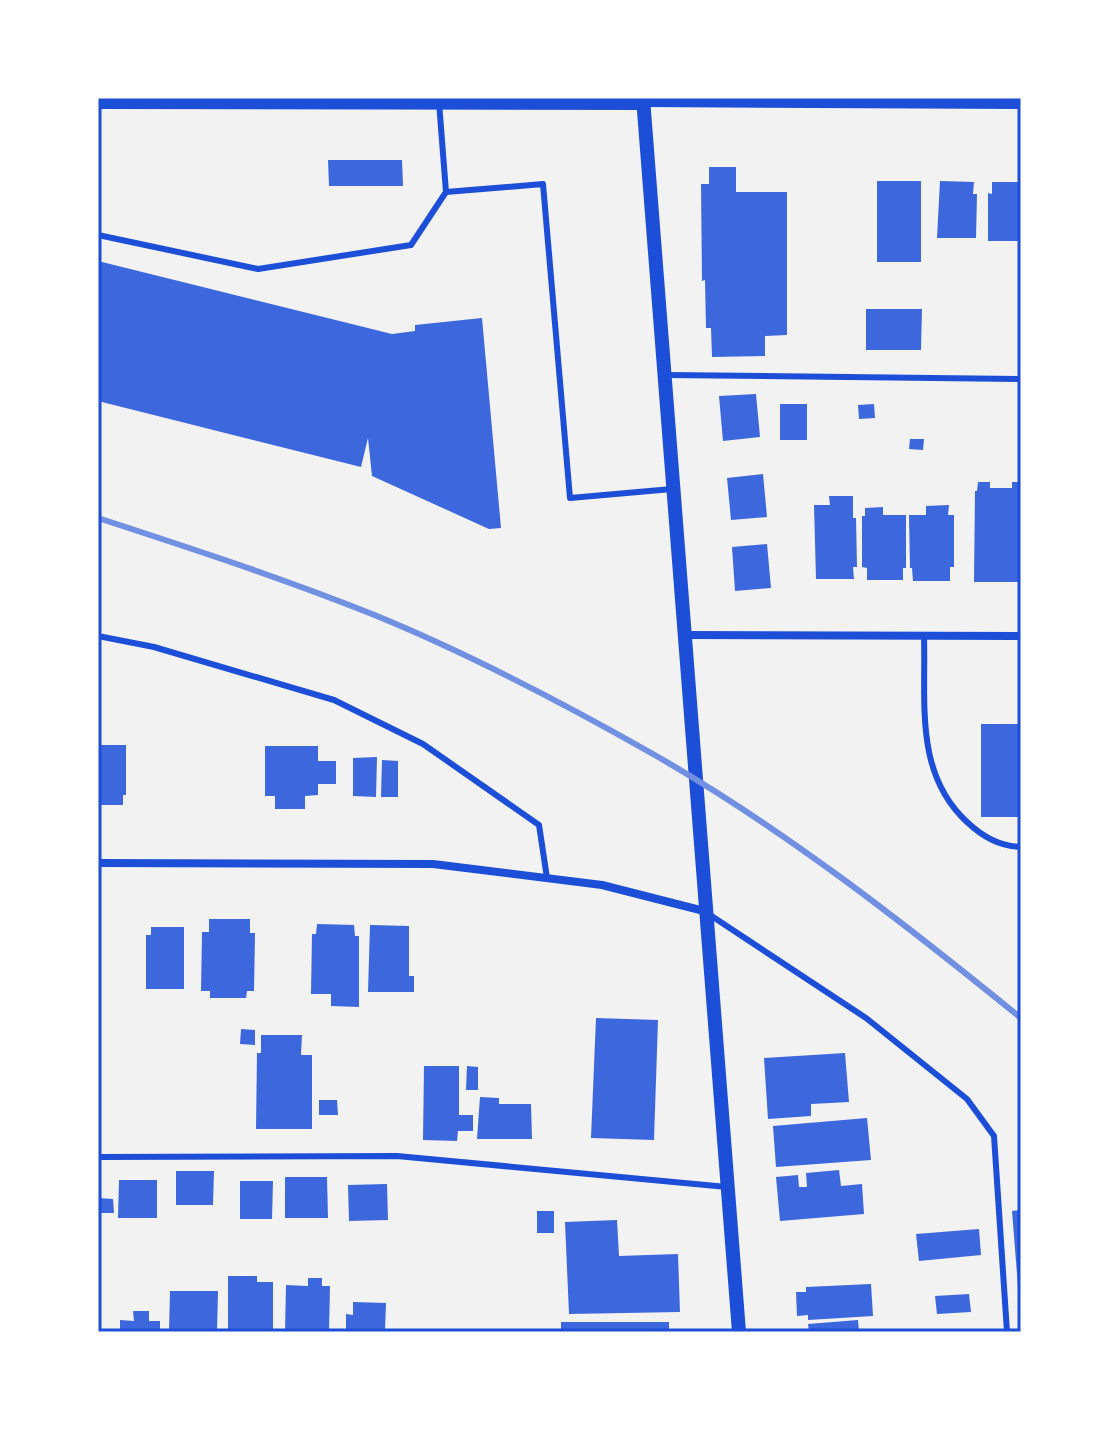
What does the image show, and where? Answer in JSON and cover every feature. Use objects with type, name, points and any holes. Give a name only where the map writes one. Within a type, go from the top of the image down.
[{"type":"street","points":[[643,100],[739,1332]]},
{"type":"street","points":[[98,102],[643,100],[904,101],[1021,105]]},
{"type":"street","points":[[683,635],[1021,636]]},
{"type":"street","points":[[98,863],[433,864],[602,885],[704,911]]},
{"type":"lane","points":[[98,235],[258,269],[411,245],[446,192],[439,102]]},
{"type":"lane","points":[[446,192],[543,184],[570,498],[672,489]]},
{"type":"lane","points":[[663,375],[1021,379]]},
{"type":"lane","points":[[98,636],[154,647],[334,700],[423,744],[539,825],[547,878]]},
{"type":"lane","points":[[924,636],[927,751],[937,782],[952,808],[973,828],[1003,847],[1021,847]]},
{"type":"lane","points":[[704,911],[866,1018],[967,1099],[994,1136],[1007,1332]]},
{"type":"lane","points":[[98,1157],[397,1156],[727,1187]]},
{"type":"building","points":[[328,160],[402,160],[403,186],[329,186]]},
{"type":"building","points":[[709,167],[736,167],[736,192],[787,192],[787,335],[765,336],[765,356],[712,357],[711,328],[706,328],[705,280],[702,281],[701,184],[709,184]]},
{"type":"building","points":[[877,181],[921,181],[921,262],[877,262]]},
{"type":"building","points":[[940,181],[974,182],[973,194],[977,194],[976,238],[937,238]]},
{"type":"building","points":[[992,182],[1021,182],[1021,241],[988,241],[988,193],[992,194]]},
{"type":"building","points":[[98,261],[392,334],[415,331],[415,325],[482,318],[501,528],[489,529],[372,476],[368,438],[361,467],[98,401]]},
{"type":"building","points":[[866,309],[922,309],[921,350],[866,350]]},
{"type":"building","points":[[756,394],[760,437],[723,441],[719,396]]},
{"type":"building","points":[[780,404],[807,404],[807,440],[780,440]]},
{"type":"building","points":[[874,404],[875,418],[859,419],[858,405]]},
{"type":"building","points":[[910,439],[924,439],[923,450],[909,449]]},
{"type":"building","points":[[763,474],[767,517],[731,520],[727,478]]},
{"type":"building","points":[[978,482],[990,482],[990,488],[1012,488],[1012,482],[1021,482],[1021,582],[974,582],[975,491]]},
{"type":"building","points":[[829,496],[853,496],[857,567],[853,567],[854,579],[816,579],[814,505],[830,505]]},
{"type":"building","points":[[949,505],[948,515],[954,515],[954,567],[950,567],[950,581],[913,581],[909,515],[926,515],[926,506]]},
{"type":"building","points":[[883,507],[883,515],[906,515],[906,568],[903,568],[903,580],[867,580],[867,568],[862,567],[862,516],[865,516],[865,508]]},
{"type":"building","points":[[767,544],[771,588],[735,591],[732,547]]},
{"type":"building","points":[[981,724],[1021,724],[1021,817],[981,817]]},
{"type":"building","points":[[98,745],[126,745],[126,795],[123,795],[123,805],[98,805]]},
{"type":"building","points":[[265,746],[318,746],[318,761],[336,761],[336,784],[318,784],[318,795],[305,796],[305,809],[275,809],[275,796],[265,796]]},
{"type":"building","points":[[377,757],[376,797],[353,796],[353,758]]},
{"type":"building","points":[[382,760],[398,761],[398,797],[381,797]]},
{"type":"building","points":[[209,919],[250,919],[250,933],[255,933],[254,991],[247,991],[246,998],[210,998],[210,991],[201,991],[202,932],[209,932]]},
{"type":"building","points":[[317,924],[354,925],[355,936],[359,936],[359,1007],[331,1006],[331,994],[311,994],[312,934],[316,934]]},
{"type":"building","points":[[370,925],[409,926],[409,976],[414,976],[414,992],[368,992]]},
{"type":"building","points":[[151,927],[184,927],[184,989],[146,989],[146,935],[151,935]]},
{"type":"building","points":[[596,1018],[658,1020],[654,1140],[591,1138]]},
{"type":"building","points":[[241,1029],[255,1030],[255,1045],[240,1044]]},
{"type":"building","points":[[261,1035],[302,1035],[301,1055],[312,1055],[312,1129],[256,1129],[257,1053],[261,1053]]},
{"type":"building","points":[[845,1053],[849,1102],[811,1104],[811,1116],[768,1119],[764,1058]]},
{"type":"building","points":[[424,1066],[459,1066],[459,1115],[473,1115],[473,1131],[458,1131],[457,1141],[423,1140]]},
{"type":"building","points":[[467,1066],[478,1067],[478,1090],[466,1090]]},
{"type":"building","points":[[480,1097],[499,1098],[499,1104],[531,1104],[532,1139],[477,1139]]},
{"type":"building","points":[[319,1100],[337,1100],[338,1115],[319,1115]]},
{"type":"building","points":[[867,1118],[871,1160],[776,1167],[773,1126]]},
{"type":"building","points":[[839,1170],[841,1186],[862,1184],[864,1214],[780,1221],[776,1177],[798,1175],[799,1187],[807,1187],[806,1173]]},
{"type":"building","points":[[176,1171],[214,1171],[213,1205],[176,1205]]},
{"type":"building","points":[[285,1177],[327,1177],[328,1218],[285,1218]]},
{"type":"building","points":[[119,1180],[157,1180],[157,1218],[118,1218]]},
{"type":"building","points":[[240,1181],[273,1181],[272,1219],[240,1219]]},
{"type":"building","points":[[387,1184],[388,1220],[349,1221],[348,1185]]},
{"type":"building","points":[[99,1198],[113,1199],[114,1213],[99,1213]]},
{"type":"building","points":[[1021,1210],[1021,1298],[1019,1299],[1012,1211]]},
{"type":"building","points":[[537,1211],[554,1211],[554,1233],[537,1233]]},
{"type":"building","points":[[617,1220],[619,1256],[678,1254],[680,1312],[569,1314],[565,1222]]},
{"type":"building","points":[[979,1229],[981,1255],[919,1261],[916,1234]]},
{"type":"building","points":[[228,1276],[257,1276],[257,1282],[273,1282],[273,1332],[228,1332]]},
{"type":"building","points":[[308,1278],[322,1278],[322,1286],[330,1286],[329,1332],[285,1332],[286,1285],[308,1286]]},
{"type":"building","points":[[871,1284],[873,1316],[808,1320],[808,1315],[797,1316],[796,1292],[806,1292],[806,1287]]},
{"type":"building","points":[[170,1291],[218,1291],[217,1332],[169,1332]]},
{"type":"building","points":[[969,1294],[971,1312],[937,1314],[935,1296]]},
{"type":"building","points":[[353,1302],[386,1303],[385,1332],[346,1332],[346,1314],[353,1315]]},
{"type":"building","points":[[133,1311],[149,1311],[149,1321],[160,1321],[160,1332],[120,1332],[120,1320],[134,1321]]},
{"type":"building","points":[[858,1320],[859,1332],[809,1332],[808,1324]]},
{"type":"building","points":[[561,1322],[669,1322],[669,1332],[561,1332]]},
{"type":"railway","points":[[98,518],[372,614],[479,662],[585,716],[702,783],[796,845],[888,912],[1021,1018]]}]
